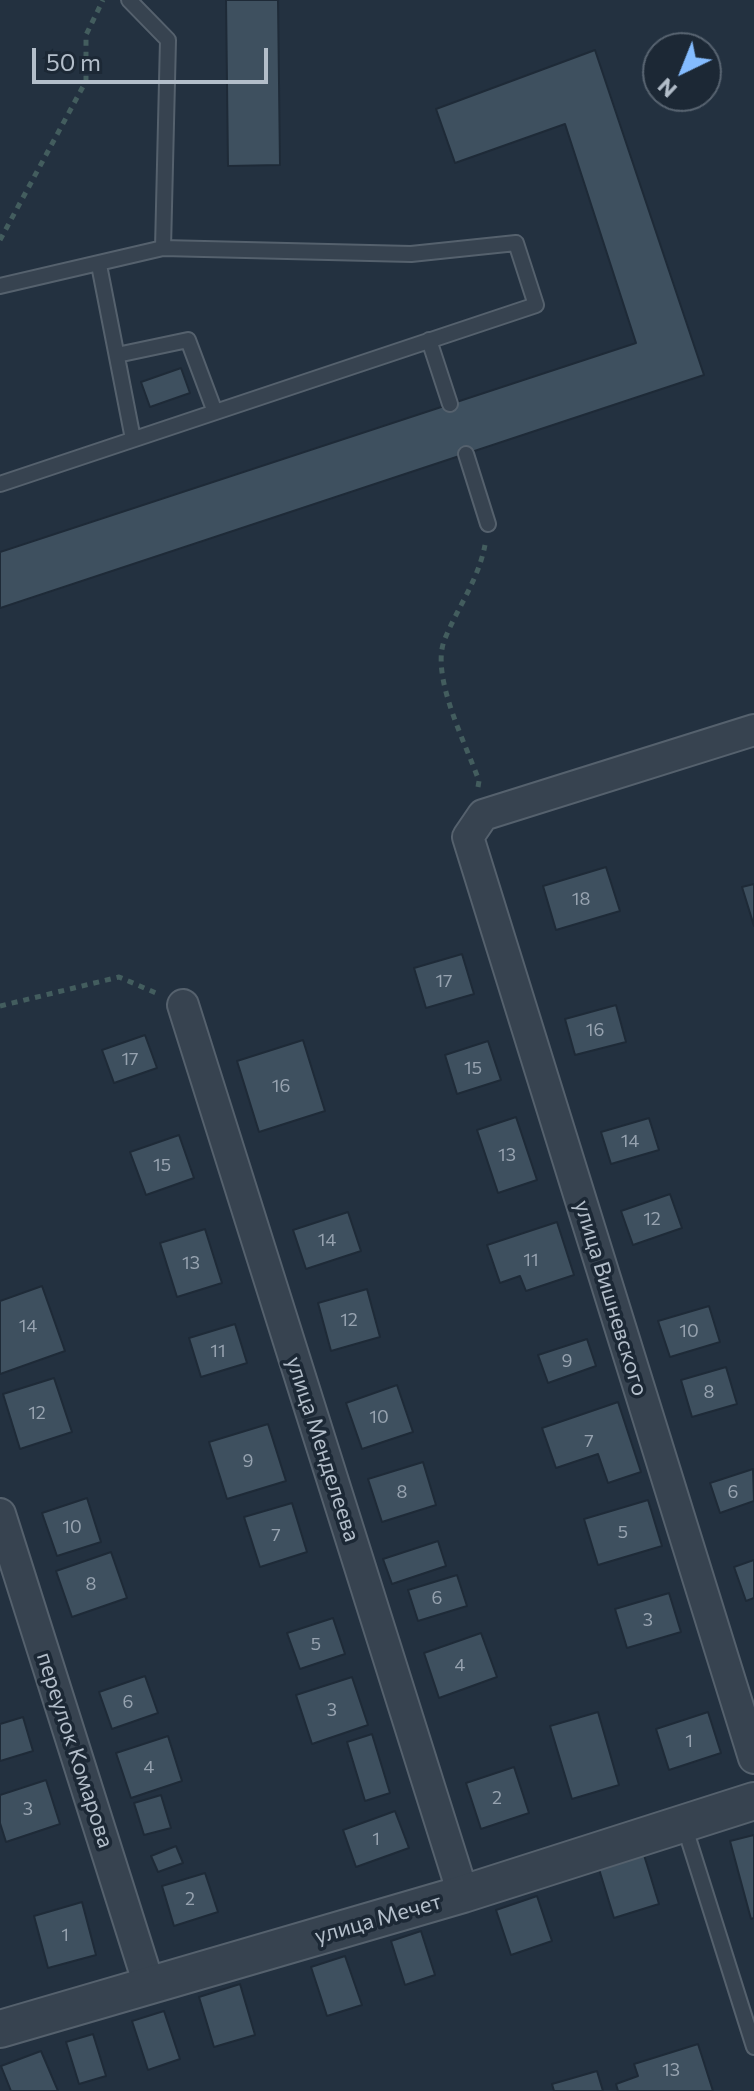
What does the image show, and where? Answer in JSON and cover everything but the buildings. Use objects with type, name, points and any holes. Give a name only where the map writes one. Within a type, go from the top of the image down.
[{"type":"street","points":[[468,837],[483,815],[754,730]]},
{"type":"street","name":"улица Вишневского","points":[[468,837],[754,1758]]},
{"type":"street","name":"улица Менделеева","points":[[183,1005],[463,1894]]},
{"type":"street","name":"переулок Комарова","points":[[0,1514],[149,1985]]},
{"type":"street","name":"улица Мечет","points":[[0,2029],[463,1894],[754,1801]]},
{"type":"lane","points":[[129,0],[168,40],[163,248]]},
{"type":"lane","points":[[0,286],[163,248],[411,254],[516,243],[536,305],[0,484]]},
{"type":"lane","points":[[99,265],[133,439]]},
{"type":"lane","points":[[117,355],[188,340],[215,412]]},
{"type":"lane","points":[[429,340],[450,404]]},
{"type":"lane","points":[[466,454],[488,524]]},
{"type":"lane","points":[[684,1825],[754,2047]]},
{"type":"path","points":[[0,240],[86,81],[86,35],[103,0]]},
{"type":"path","points":[[468,837],[479,781],[439,670],[444,642],[472,587],[485,549],[488,524]]},
{"type":"path","points":[[0,1006],[119,977],[183,1005]]}]
